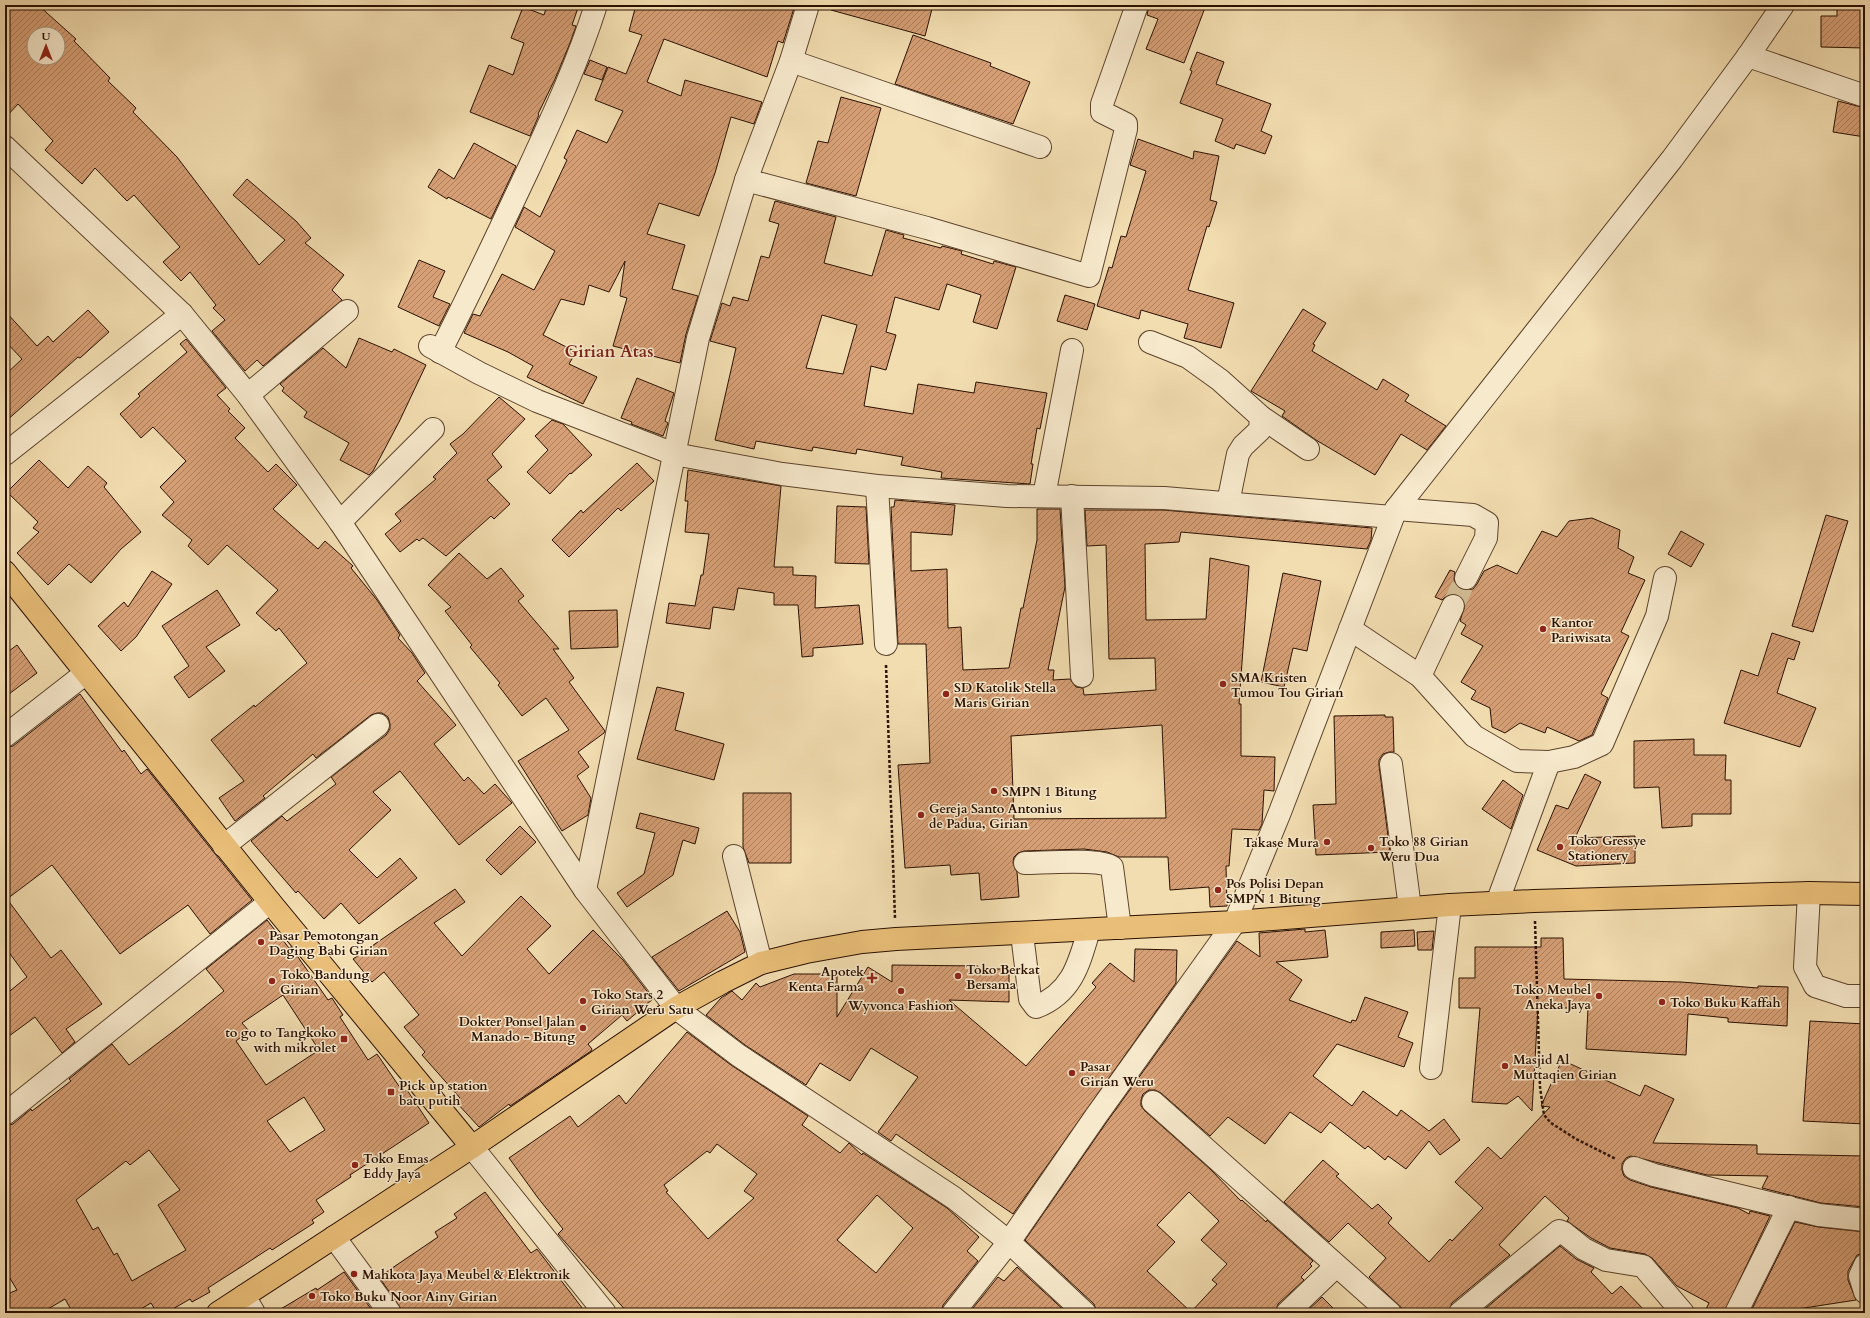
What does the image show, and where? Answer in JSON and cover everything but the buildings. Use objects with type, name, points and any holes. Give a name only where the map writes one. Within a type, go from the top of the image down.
[{"type":"highway","points":[[5,572],[224,846],[472,1147]]},
{"type":"highway","points":[[218,1313],[249,1305],[334,1237],[472,1147],[676,1008],[761,963],[806,952],[862,942],[896,939],[1022,934],[1235,922],[1450,905],[1534,901],[1809,893],[1865,894]]},
{"type":"street","points":[[596,5],[586,36],[557,105],[480,272],[435,349],[537,401],[674,454],[782,474],[877,486],[1007,496],[1164,498],[1394,513],[1473,515],[1487,523],[1486,538],[1466,578]]},
{"type":"street","points":[[585,890],[698,338],[746,180],[791,61],[808,5]]},
{"type":"street","points":[[746,180],[927,228],[1089,276],[1126,129],[1126,124],[1122,120],[1102,112],[1102,104],[1137,5]]},
{"type":"street","points":[[953,1313],[1009,1242],[1096,1116],[1235,922],[1280,812],[1394,513],[1667,165],[1748,56],[1783,5]]},
{"type":"street","points":[[1748,56],[1865,96]]},
{"type":"street","points":[[791,61],[1040,147]]},
{"type":"street","points":[[5,147],[182,314],[248,395],[340,522],[585,890],[676,1008],[738,1055],[954,1198],[1009,1242],[1085,1313]]},
{"type":"street","points":[[248,395],[347,311]]},
{"type":"street","points":[[5,454],[182,314]]},
{"type":"street","points":[[1150,342],[1188,357],[1220,380],[1261,417],[1308,449]]},
{"type":"street","points":[[1044,496],[1072,350]]},
{"type":"street","points":[[1228,503],[1238,454],[1243,446],[1260,430],[1261,417]]},
{"type":"street","points":[[340,522],[433,429]]},
{"type":"street","points":[[877,486],[886,644]]},
{"type":"street","points":[[1072,496],[1082,676]]},
{"type":"street","points":[[1350,629],[1420,676],[1474,736],[1517,761],[1549,762],[1574,757],[1602,744],[1657,616],[1665,578]]},
{"type":"street","points":[[1420,676],[1453,606]]},
{"type":"street","points":[[5,736],[86,673]]},
{"type":"street","points":[[224,846],[378,725]]},
{"type":"street","points":[[1496,903],[1549,762]]},
{"type":"street","points":[[1391,764],[1410,908]]},
{"type":"street","points":[[734,856],[761,963]]},
{"type":"street","points":[[1025,863],[1090,862],[1106,863],[1112,867],[1120,928]]},
{"type":"street","points":[[1809,893],[1805,968],[1814,986],[1846,996],[1865,996]]},
{"type":"street","points":[[5,1114],[270,902]]},
{"type":"street","points":[[1431,1068],[1450,905]]},
{"type":"street","points":[[1022,934],[1030,1000],[1036,1007],[1058,996],[1066,986],[1079,966],[1089,930]]},
{"type":"street","points":[[1153,1102],[1390,1313]]},
{"type":"street","points":[[472,1147],[605,1313]]},
{"type":"street","points":[[1634,1168],[1654,1175],[1819,1215],[1865,1220]]},
{"type":"street","points":[[1736,1313],[1789,1208]]},
{"type":"street","points":[[1460,1313],[1559,1231],[1564,1233],[1584,1249],[1606,1260],[1644,1266],[1684,1313]]},
{"type":"street","points":[[334,1237],[390,1313]]},
{"type":"street","points":[[1865,1265],[1860,1276],[1865,1292]]},
{"type":"street","points":[[1287,1313],[1336,1266]]},
{"type":"path","points":[[886,644],[896,939]]},
{"type":"path","points":[[1534,901],[1540,1087],[1544,1115],[1551,1123],[1576,1139],[1634,1168]]},
{"type":"tunnel","points":[[1453,606],[1466,578]]},
{"type":"place","name":"Kantor Pariwisata","points":[[1543,629]]},
{"type":"place","name":"SMA Kristen Tumou Tou Girian","points":[[1223,684]]},
{"type":"place","name":"SD Katolik Stella Maris Girian","points":[[946,694]]},
{"type":"place","name":"SMPN 1 Bitung","points":[[994,791]]},
{"type":"place","name":"Gereja Santo Antonius de Padua, Girian","points":[[921,815]]},
{"type":"place","name":"Takase Mura","points":[[1327,842]]},
{"type":"place","name":"Toko Gressye Stationery","points":[[1560,847]]},
{"type":"place","name":"Toko 88 Girian Weru Dua","points":[[1371,848]]},
{"type":"place","name":"Pos Polisi Depan SMPN 1 Bitung","points":[[1218,890]]},
{"type":"place","name":"Pasar Pemotongan Daging Babi Girian","points":[[261,942]]},
{"type":"place","name":"Toko Berkat Bersama","points":[[958,976]]},
{"type":"place","name":"Apotek Kenta Farma","points":[[872,978]]},
{"type":"place","name":"Toko Bandung Girian","points":[[272,981]]},
{"type":"place","name":"Wyvonca Fashion","points":[[901,991]]},
{"type":"place","name":"Toko Meubel Aneka Jaya","points":[[1599,996]]},
{"type":"place","name":"Toko Stars 2 Girian Weru Satu","points":[[583,1001]]},
{"type":"place","name":"Toko Buku Kaffah","points":[[1662,1002]]},
{"type":"place","name":"Dokter Ponsel Jalan Manado - Bitung","points":[[583,1028]]},
{"type":"place","name":"to go to Tangkoko with mikrolet","points":[[344,1039]]},
{"type":"place","name":"Masjid Al Muttaqien Girian","points":[[1505,1066]]},
{"type":"place","name":"Pasar Girian Weru","points":[[1072,1073]]},
{"type":"place","name":"Pick up station batu putih","points":[[391,1092]]},
{"type":"place","name":"Toko Emas Eddy Jaya","points":[[355,1165]]},
{"type":"place","name":"Mahkota Jaya Meubel & Elektronik","points":[[354,1274]]},
{"type":"place","name":"Toko Buku Noor Ainy Girian","points":[[312,1296]]},
{"type":"district","name":"Girian Atas","points":[[609,351]]}]
